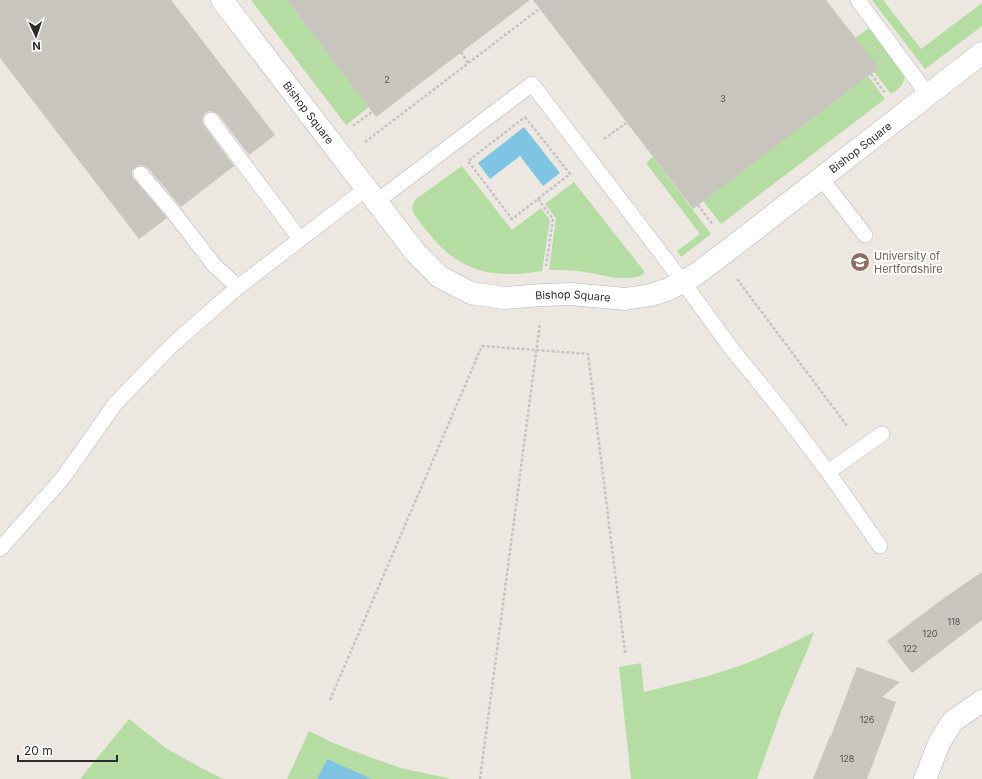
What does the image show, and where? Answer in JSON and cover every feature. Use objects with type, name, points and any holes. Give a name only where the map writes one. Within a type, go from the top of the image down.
[{"type":"street","name":"Bishop Square","points":[[222,0],[415,252],[440,277],[471,293],[504,298],[571,294],[625,299],[651,295],[670,289],[695,275],[982,53]]},
{"type":"street","points":[[925,779],[940,740],[952,721],[982,701]]},
{"type":"lane","points":[[858,0],[928,95]]},
{"type":"lane","points":[[0,549],[62,479],[116,404],[171,346],[238,287],[300,239],[372,195],[532,84],[683,282],[731,348],[782,411],[828,472],[880,546]]},
{"type":"lane","points":[[211,120],[300,239]]},
{"type":"lane","points":[[141,174],[174,213],[214,265],[238,287]]},
{"type":"lane","points":[[821,178],[864,235]]},
{"type":"lane","points":[[828,472],[882,434]]},
{"type":"path","points":[[363,143],[551,0]]},
{"type":"path","points":[[461,52],[468,62]]},
{"type":"path","points":[[350,128],[372,112]]},
{"type":"path","points":[[525,117],[570,174],[538,199],[512,219],[468,161],[525,117]]},
{"type":"path","points":[[480,779],[553,219],[538,199]]},
{"type":"path","points":[[720,256],[863,447]]},
{"type":"path","points":[[330,700],[482,346],[588,354],[625,654]]},
{"type":"green space","points":[[251,0],[287,0],[369,107],[346,125]]},
{"type":"green space","points":[[872,0],[883,0],[921,49],[982,3],[982,26],[925,69]]},
{"type":"green space","points":[[869,28],[904,76],[902,84],[891,94],[874,72],[855,38]]},
{"type":"green space","points":[[868,76],[885,99],[721,224],[703,201]]},
{"type":"green space","points":[[653,157],[711,234],[681,257],[677,251],[700,234],[646,163]]},
{"type":"green space","points":[[462,166],[512,230],[541,208],[550,220],[542,271],[499,274],[473,268],[448,254],[422,225],[412,210],[412,206],[416,199]]},
{"type":"green space","points":[[574,182],[644,271],[643,275],[622,278],[580,271],[549,270],[556,218],[545,204]]},
{"type":"green space","points":[[814,632],[782,709],[757,779],[631,779],[619,667],[641,663],[644,692],[735,668],[756,660]]},
{"type":"green space","points":[[129,719],[167,749],[224,779],[80,779]]},
{"type":"green space","points":[[309,731],[333,743],[401,768],[451,779],[287,779]]},
{"type":"water","points":[[524,127],[560,173],[543,186],[520,156],[490,179],[478,163]]},
{"type":"water","points":[[327,759],[372,779],[317,779]]},
{"type":"building","points":[[0,0],[171,0],[275,135],[249,155],[218,114],[210,111],[205,113],[202,121],[204,125],[234,166],[181,207],[148,168],[140,165],[136,167],[132,171],[134,179],[167,218],[139,239],[0,58]]},
{"type":"building","points":[[287,0],[530,0],[376,117]]},
{"type":"building","points":[[533,0],[826,0],[879,68],[693,209]]},
{"type":"building","points":[[982,572],[982,620],[912,673],[887,641],[944,598]]},
{"type":"building","points":[[857,667],[900,682],[882,697],[896,702],[867,779],[813,779],[831,736]]},
{"type":"place","name":"University of Hertfordshire","points":[[860,262]]}]
